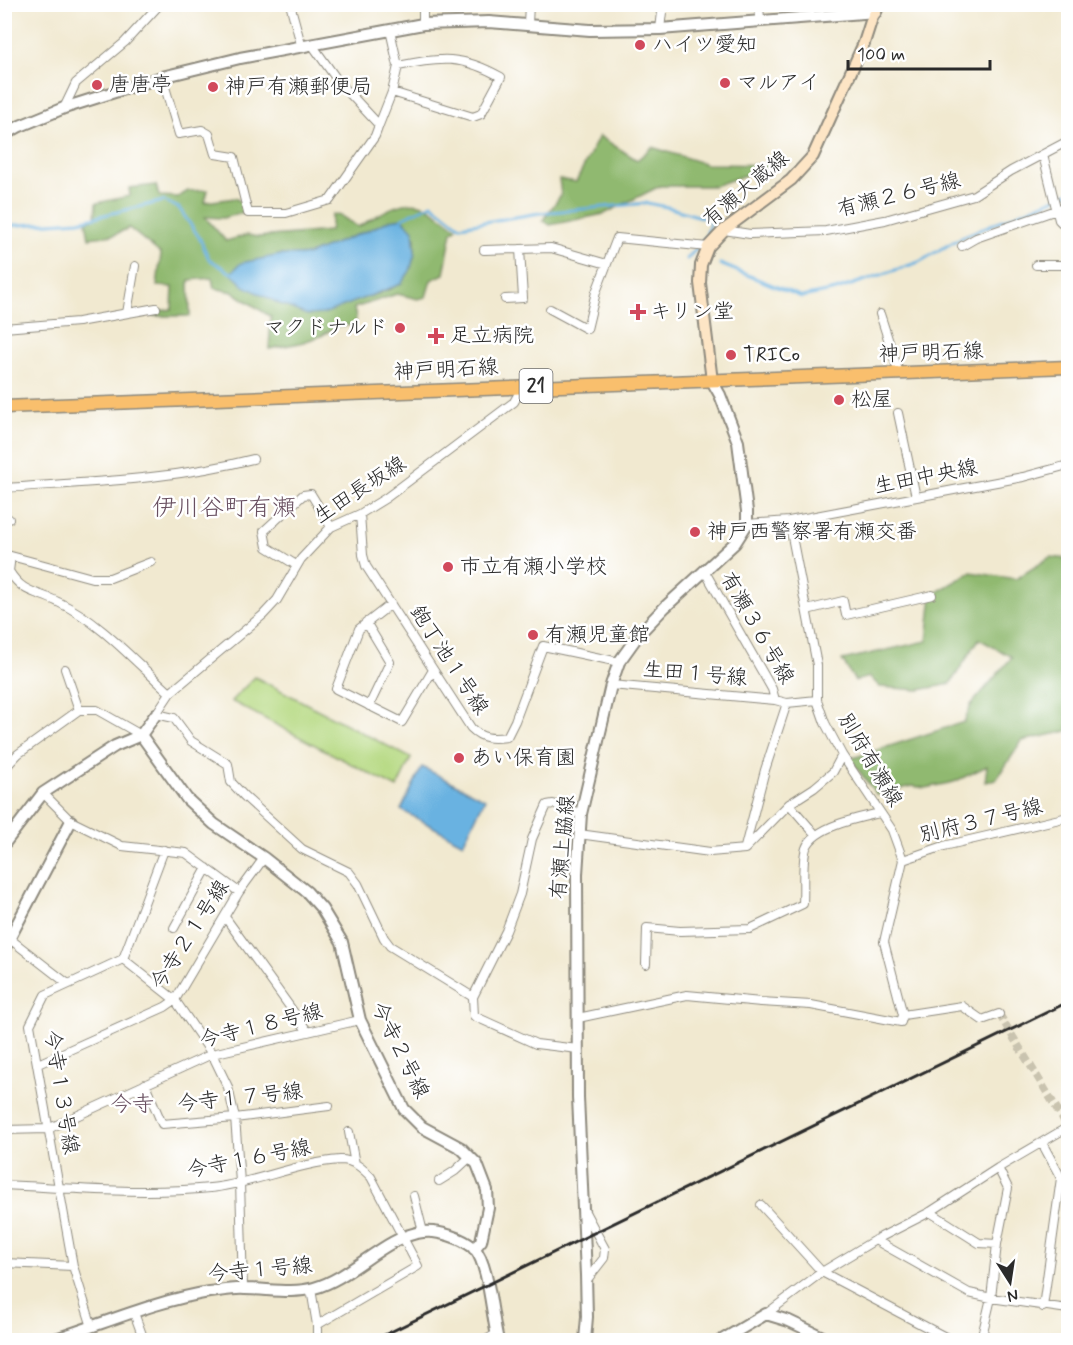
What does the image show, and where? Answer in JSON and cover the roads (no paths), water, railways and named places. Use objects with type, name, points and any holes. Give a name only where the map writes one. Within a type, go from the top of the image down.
[{"type":"main road","name":"有瀬大蔵線","points":[[712,381],[700,283],[701,265],[708,247],[724,230],[791,180],[813,156],[878,8]]},
{"type":"main road","name":"神戸明石線","points":[[4,407],[1068,367]]},
{"type":"street","points":[[64,108],[76,83],[125,42],[160,4]]},
{"type":"street","points":[[290,4],[308,47],[379,125]]},
{"type":"street","points":[[423,4],[423,24]]},
{"type":"street","points":[[528,24],[529,4]]},
{"type":"street","points":[[660,29],[663,4]]},
{"type":"street","points":[[759,4],[760,20]]},
{"type":"street","points":[[4,135],[64,108],[162,77],[240,58],[423,24],[489,22],[590,30],[660,29],[878,8]]},
{"type":"street","points":[[162,77],[179,134],[202,130],[209,134],[215,154],[234,156],[248,213],[286,213],[330,200],[375,136],[392,92],[398,66],[390,30]]},
{"type":"street","points":[[392,92],[473,117],[481,114],[501,77],[483,67],[465,61],[432,59],[398,66]]},
{"type":"street","name":"有瀬２６号線","points":[[724,230],[750,234],[826,231],[885,220],[974,195],[1011,171],[1068,141]]},
{"type":"street","points":[[1043,154],[1059,220],[1068,229]]},
{"type":"street","points":[[962,246],[976,238],[1056,208],[1068,206]]},
{"type":"street","points":[[550,309],[587,329],[596,292],[617,238],[708,247]]},
{"type":"street","points":[[484,250],[551,248],[607,264]]},
{"type":"street","points":[[505,299],[523,298],[520,249]]},
{"type":"street","points":[[1036,265],[1068,265]]},
{"type":"street","points":[[127,313],[135,266]]},
{"type":"street","points":[[4,328],[78,322],[156,308]]},
{"type":"street","points":[[880,314],[899,374]]},
{"type":"street","points":[[712,381],[720,395],[738,442],[747,524]]},
{"type":"street","name":"生田長坂線","points":[[156,714],[171,693],[263,615],[277,600],[296,565],[331,527],[360,514],[386,498],[514,402],[523,386]]},
{"type":"street","points":[[898,413],[916,497]]},
{"type":"street","points":[[4,488],[162,476],[220,468],[253,459]]},
{"type":"street","name":"生田中央線","points":[[747,524],[789,521],[1023,477],[1068,465]]},
{"type":"street","points":[[296,565],[267,547],[264,531],[303,495],[311,494],[331,527]]},
{"type":"street","name":"鉋丁池１号線","points":[[360,514],[366,566],[471,728],[478,735],[491,739],[507,737],[543,646],[619,662]]},
{"type":"street","name":"別府有瀬線","points":[[789,521],[817,665],[818,700],[825,723],[842,755],[892,830],[903,860]]},
{"type":"street","name":"有瀬上脇線","points":[[585,1341],[587,1317],[578,1049],[577,874],[581,814],[611,685],[619,662],[639,634],[735,543],[747,524]]},
{"type":"street","points":[[151,562],[110,578],[92,578],[8,555],[9,571],[16,583],[28,591],[75,610],[102,630],[171,693]]},
{"type":"street","name":"有瀬３６号線","points":[[704,570],[772,689],[776,700],[787,703],[818,700]]},
{"type":"street","points":[[807,610],[843,601],[846,615],[932,595]]},
{"type":"street","points":[[391,604],[359,629],[336,688],[402,722],[432,669]]},
{"type":"street","points":[[366,622],[390,662],[369,706]]},
{"type":"street","points":[[65,669],[79,710]]},
{"type":"street","name":"生田１号線","points":[[611,685],[776,700]]},
{"type":"street","points":[[745,849],[765,770],[787,703]]},
{"type":"street","points":[[4,770],[18,754],[79,710],[97,710],[141,735]]},
{"type":"street","points":[[4,844],[43,793],[115,746],[141,735],[156,714],[174,718],[191,741],[228,764],[231,782],[302,849],[349,872],[358,884],[390,946],[473,997]]},
{"type":"street","name":"今寺２号線","points":[[141,735],[187,799],[214,824],[264,858],[307,892],[322,909],[342,942],[360,1020],[404,1109],[422,1127],[461,1148],[477,1164],[487,1190],[488,1208],[481,1241],[474,1249]]},
{"type":"street","points":[[579,834],[710,852],[745,849],[789,804],[833,772],[842,755]]},
{"type":"street","points":[[43,793],[71,821],[123,846],[186,853],[239,892]]},
{"type":"street","points":[[578,1049],[536,1044],[474,1016],[473,997],[506,931],[520,894],[532,839],[547,805],[553,804],[581,814]]},
{"type":"street","points":[[789,804],[815,834]]},
{"type":"street","points":[[646,964],[647,928],[680,931],[750,929],[803,904],[805,849],[815,834],[845,822],[880,813]]},
{"type":"street","name":"別府３７号線","points":[[903,860],[944,846],[1068,817]]},
{"type":"street","points":[[68,984],[7,944],[71,821]]},
{"type":"street","points":[[164,850],[123,959],[175,1000],[212,1054],[228,1087],[235,1118],[240,1182],[243,1288]]},
{"type":"street","name":"今寺２１号線","points":[[38,1064],[165,1007],[175,1000],[239,892],[264,858]]},
{"type":"street","points":[[578,1018],[687,995],[811,1005],[901,1022],[903,1015],[884,942],[903,860]]},
{"type":"street","points":[[174,928],[207,868]]},
{"type":"street","points":[[225,917],[308,1032]]},
{"type":"street","name":"今寺１３号線","points":[[92,1327],[73,1266],[30,1025],[45,994],[123,959]]},
{"type":"street","points":[[903,1015],[962,1006],[982,1020],[999,1014]]},
{"type":"street","name":"今寺１８号線","points":[[4,1130],[48,1129],[212,1054],[360,1020]]},
{"type":"street","name":"今寺１７号線","points":[[145,1084],[162,1124],[235,1118],[329,1106]]},
{"type":"street","points":[[722,1341],[766,1314],[822,1272],[875,1240],[930,1212],[998,1168],[1068,1127]]},
{"type":"street","points":[[317,1325],[418,1266],[371,1177],[360,1165],[356,1164],[349,1132]]},
{"type":"street","points":[[1042,1143],[1061,1178],[1043,1307]]},
{"type":"street","points":[[439,1181],[455,1171],[470,1157]]},
{"type":"street","name":"今寺１６号線","points":[[4,1185],[141,1192],[212,1188],[312,1164],[343,1160],[356,1164]]},
{"type":"street","points":[[981,1341],[991,1298],[997,1244],[1008,1188],[998,1168]]},
{"type":"street","points":[[414,1196],[423,1232]]},
{"type":"street","points":[[761,1205],[822,1272],[951,1341]]},
{"type":"street","points":[[583,1208],[605,1249],[604,1258],[586,1281]]},
{"type":"street","points":[[930,1212],[979,1243],[997,1244]]},
{"type":"street","name":"今寺１号線","points":[[52,1341],[183,1298],[243,1288],[283,1291],[311,1289],[331,1282],[402,1237],[423,1232],[446,1234],[474,1249]]},
{"type":"street","points":[[875,1240],[969,1293],[1043,1307],[1068,1309]]},
{"type":"street","points":[[474,1249],[485,1274],[497,1337],[486,1341]]},
{"type":"street","points":[[4,1263],[73,1266]]},
{"type":"street","points":[[311,1289],[317,1325],[317,1341]]},
{"type":"street","points":[[134,1313],[144,1341]]},
{"type":"street","points":[[766,1314],[789,1321],[829,1341]]},
{"type":"water","points":[[402,218],[413,230],[415,253],[410,271],[401,284],[323,314],[307,315],[280,304],[244,286],[231,273],[241,263],[280,255],[307,255],[390,220]]},
{"type":"water","points":[[422,767],[485,799],[463,843],[401,810]]},
{"type":"waterway","points":[[720,264],[802,297],[836,290],[919,262],[962,237],[1068,193]]},
{"type":"waterway","points":[[4,226],[79,221],[164,201],[179,208],[199,237],[209,259],[231,273],[236,273]]},
{"type":"waterway","points":[[402,221],[402,218],[432,204],[460,226],[540,213],[647,203],[711,220],[706,237],[687,259]]},
{"type":"tunnel","points":[[999,1014],[1068,1127]]},
{"type":"railway","points":[[374,1340],[1068,1002]]},
{"type":"place","name":"ハイツ愛知","points":[[640,45]]},
{"type":"place","name":"マルアイ","points":[[725,83]]},
{"type":"place","name":"唐唐亭","points":[[97,85]]},
{"type":"place","name":"神戸有瀬郵便局","points":[[213,87]]},
{"type":"place","name":"キリン堂","points":[[638,312]]},
{"type":"place","name":"マクドナルド","points":[[400,328]]},
{"type":"place","name":"足立病院","points":[[436,336]]},
{"type":"place","name":"TRICo","points":[[731,355]]},
{"type":"place","name":"松屋","points":[[839,400]]},
{"type":"place","name":"神戸西警察署有瀬交番","points":[[695,532]]},
{"type":"place","name":"市立有瀬小学校","points":[[448,567]]},
{"type":"place","name":"有瀬児童館","points":[[533,635]]},
{"type":"place","name":"あい保育園","points":[[459,758]]},
{"type":"district","name":"伊川谷町有瀬","points":[[224,508]]},
{"type":"district","name":"今寺","points":[[132,1105]]}]
